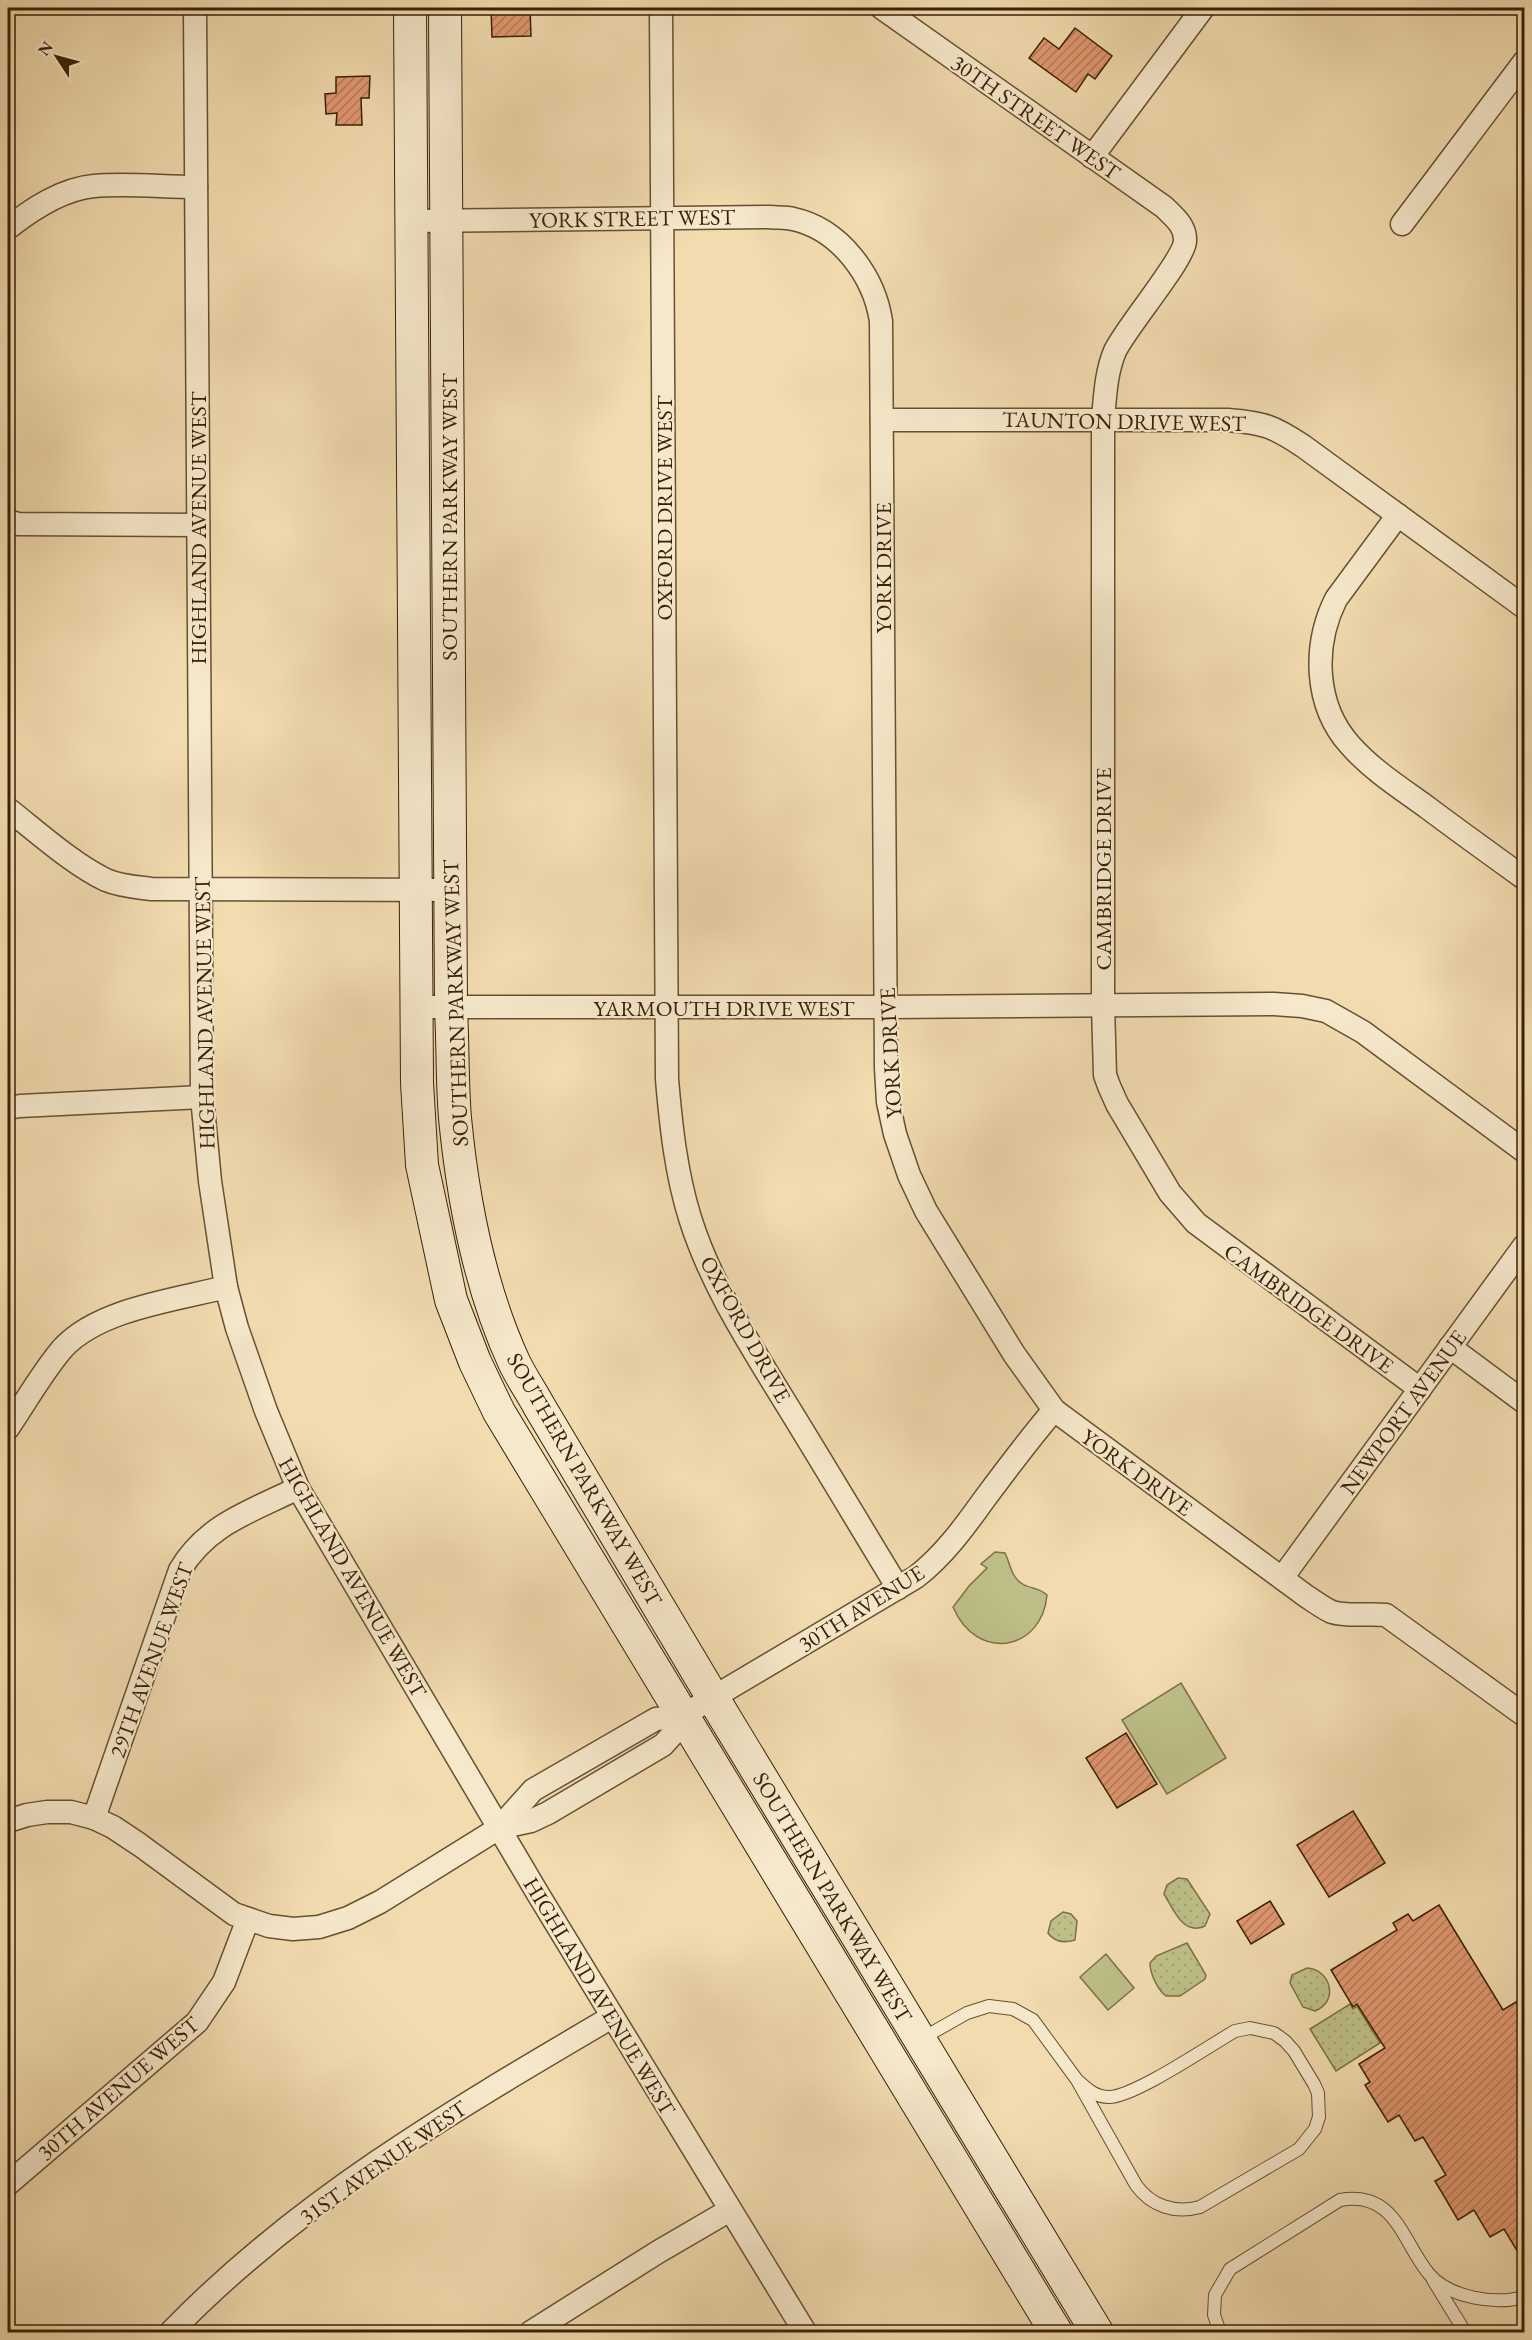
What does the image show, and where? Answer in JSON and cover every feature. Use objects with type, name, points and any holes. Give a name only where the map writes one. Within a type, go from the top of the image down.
[{"type":"street","name":"HIGHLAND AVENUE WEST","points":[[195,8],[202,1097],[210,1181],[226,1287],[237,1328],[266,1411],[298,1488],[612,2017],[805,2332]]},
{"type":"street","name":"SOUTHERN PARKWAY WEST","points":[[410,8],[417,1083],[422,1165],[451,1300],[459,1324],[499,1412],[1056,2332]]},
{"type":"street","name":"SOUTHERN PARKWAY WEST","points":[[445,8],[451,1009],[455,1117],[471,1227],[494,1309],[514,1362],[713,1698],[1097,2332]]},
{"type":"street","name":"OXFORD DRIVE WEST","points":[[661,8],[667,1008]]},
{"type":"street","name":"30TH STREET WEST","points":[[882,8],[1164,207],[1181,224],[1184,232]]},
{"type":"street","points":[[1092,157],[1203,8]]},
{"type":"street","points":[[1402,224],[1524,62]]},
{"type":"street","points":[[8,228],[42,205],[67,193],[93,186],[196,187]]},
{"type":"street","name":"YORK STREET WEST","points":[[411,221],[769,217],[794,219],[819,230],[845,249]]},
{"type":"street","name":"CAMBRIDGE DRIVE","points":[[1184,232],[1185,244],[1177,261],[1138,313],[1116,350],[1109,370],[1103,419],[1105,1075],[1129,1123],[1181,1207],[1215,1239],[1420,1389]]},
{"type":"street","name":"YORK DRIVE","points":[[845,249],[868,279],[879,308],[888,1102],[895,1134],[909,1175],[926,1211],[1014,1354],[1054,1410],[1282,1578],[1331,1611],[1386,1615],[1524,1715]]},
{"type":"street","name":"TAUNTON DRIVE WEST","points":[[882,420],[1228,420],[1253,422],[1275,428],[1398,514],[1524,607]]},
{"type":"street","points":[[1398,514],[1336,599],[1330,611],[1320,651],[1320,678],[1326,702],[1336,725],[1349,745],[1388,779],[1524,878]]},
{"type":"street","points":[[8,521],[18,524],[198,525]]},
{"type":"street","points":[[8,809],[91,872],[108,881],[151,889],[451,890]]},
{"type":"street","name":"YARMOUTH DRIVE WEST","points":[[417,1007],[451,1009],[1274,1004],[1302,1006],[1326,1011],[1363,1032],[1524,1151]]},
{"type":"street","name":"OXFORD DRIVE","points":[[667,1008],[667,1079],[673,1139],[683,1192],[700,1246],[738,1324],[898,1588]]},
{"type":"street","points":[[8,1108],[202,1097]]},
{"type":"street","name":"NEWPORT AVENUE","points":[[1282,1578],[1524,1246]]},
{"type":"street","points":[[8,1428],[62,1349],[93,1325],[115,1315],[226,1287]]},
{"type":"street","points":[[1450,1347],[1524,1402]]},
{"type":"street","name":"30TH AVENUE","points":[[682,1716],[898,1588],[929,1567],[953,1542],[1054,1410]]},
{"type":"street","name":"29TH AVENUE WEST","points":[[94,1818],[180,1570],[190,1554],[217,1529],[298,1488]]},
{"type":"street","points":[[8,1821],[47,1812],[71,1812],[94,1818],[122,1833],[225,1908],[248,1920],[293,1929],[319,1927],[348,1918],[380,1902],[499,1828],[531,1821],[548,1814],[663,1745],[672,1735],[682,1716]]},
{"type":"street","name":"30TH AVENUE WEST","points":[[8,2184],[197,2022],[224,1982],[248,1920]]},
{"type":"street","name":"31ST AVENUE WEST","points":[[171,2332],[273,2240],[338,2191],[481,2094],[612,2017]]},
{"type":"street","points":[[531,2332],[658,2252],[730,2210]]},
{"type":"lane","points":[[920,2040],[978,2008],[989,2006],[1013,2009],[1033,2020],[1077,2080],[1142,2194],[1152,2202],[1175,2209],[1188,2210],[1200,2207],[1299,2149],[1315,2129],[1319,2117],[1318,2093],[1294,2051],[1274,2033],[1250,2028],[1235,2031],[1128,2094],[1107,2097],[1095,2094],[1077,2080]]},
{"type":"lane","points":[[1220,2332],[1214,2315],[1215,2295],[1230,2269],[1340,2200],[1361,2199],[1382,2208],[1398,2224],[1465,2332]]},
{"type":"lane","points":[[1430,2275],[1461,2293],[1477,2298],[1510,2301],[1524,2297]]},
{"type":"green space","points":[[995,1552],[1005,1553],[1013,1573],[1021,1583],[1047,1595],[1043,1614],[1034,1628],[1021,1638],[1007,1643],[992,1643],[977,1637],[964,1625],[953,1607],[987,1568],[981,1564]]},
{"type":"green space","points":[[1181,1683],[1226,1758],[1167,1794],[1122,1720]]},
{"type":"green space","points":[[1178,1878],[1187,1879],[1210,1914],[1205,1926],[1197,1928],[1185,1924],[1180,1920],[1164,1894],[1167,1885]]},
{"type":"green space","points":[[1063,1912],[1071,1914],[1077,1921],[1075,1940],[1060,1941],[1048,1933],[1051,1921]]},
{"type":"green space","points":[[1187,1943],[1206,1975],[1205,1979],[1180,1996],[1166,1996],[1155,1981],[1150,1963],[1156,1956]]},
{"type":"green space","points":[[1106,1954],[1134,1988],[1108,2010],[1080,1977]]},
{"type":"green space","points":[[1307,1968],[1321,1974],[1329,1986],[1328,2000],[1315,2011],[1303,2007],[1290,1983],[1292,1975]]},
{"type":"green space","points":[[1350,2004],[1353,2009],[1357,2006],[1380,2043],[1336,2071],[1310,2029]]},
{"type":"building","points":[[491,8],[530,8],[531,36],[492,37]]},
{"type":"building","points":[[1075,28],[1112,56],[1095,79],[1088,74],[1076,92],[1029,58],[1044,38],[1059,49]]},
{"type":"building","points":[[370,76],[369,98],[361,98],[362,125],[336,125],[337,113],[326,114],[325,94],[336,93],[336,77]]},
{"type":"building","points":[[1126,1733],[1157,1784],[1117,1808],[1086,1758]]},
{"type":"building","points":[[1353,1811],[1385,1863],[1329,1897],[1297,1845]]},
{"type":"building","points":[[1270,1901],[1284,1924],[1251,1944],[1237,1921]]},
{"type":"building","points":[[1439,1905],[1503,2010],[1524,1997],[1524,2262],[1504,2229],[1490,2237],[1474,2210],[1458,2220],[1435,2181],[1446,2175],[1423,2137],[1415,2141],[1399,2115],[1388,2122],[1365,2085],[1370,2082],[1359,2064],[1385,2048],[1357,2004],[1353,2007],[1331,1970],[1397,1930],[1393,1923],[1408,1914],[1413,1921]]}]
